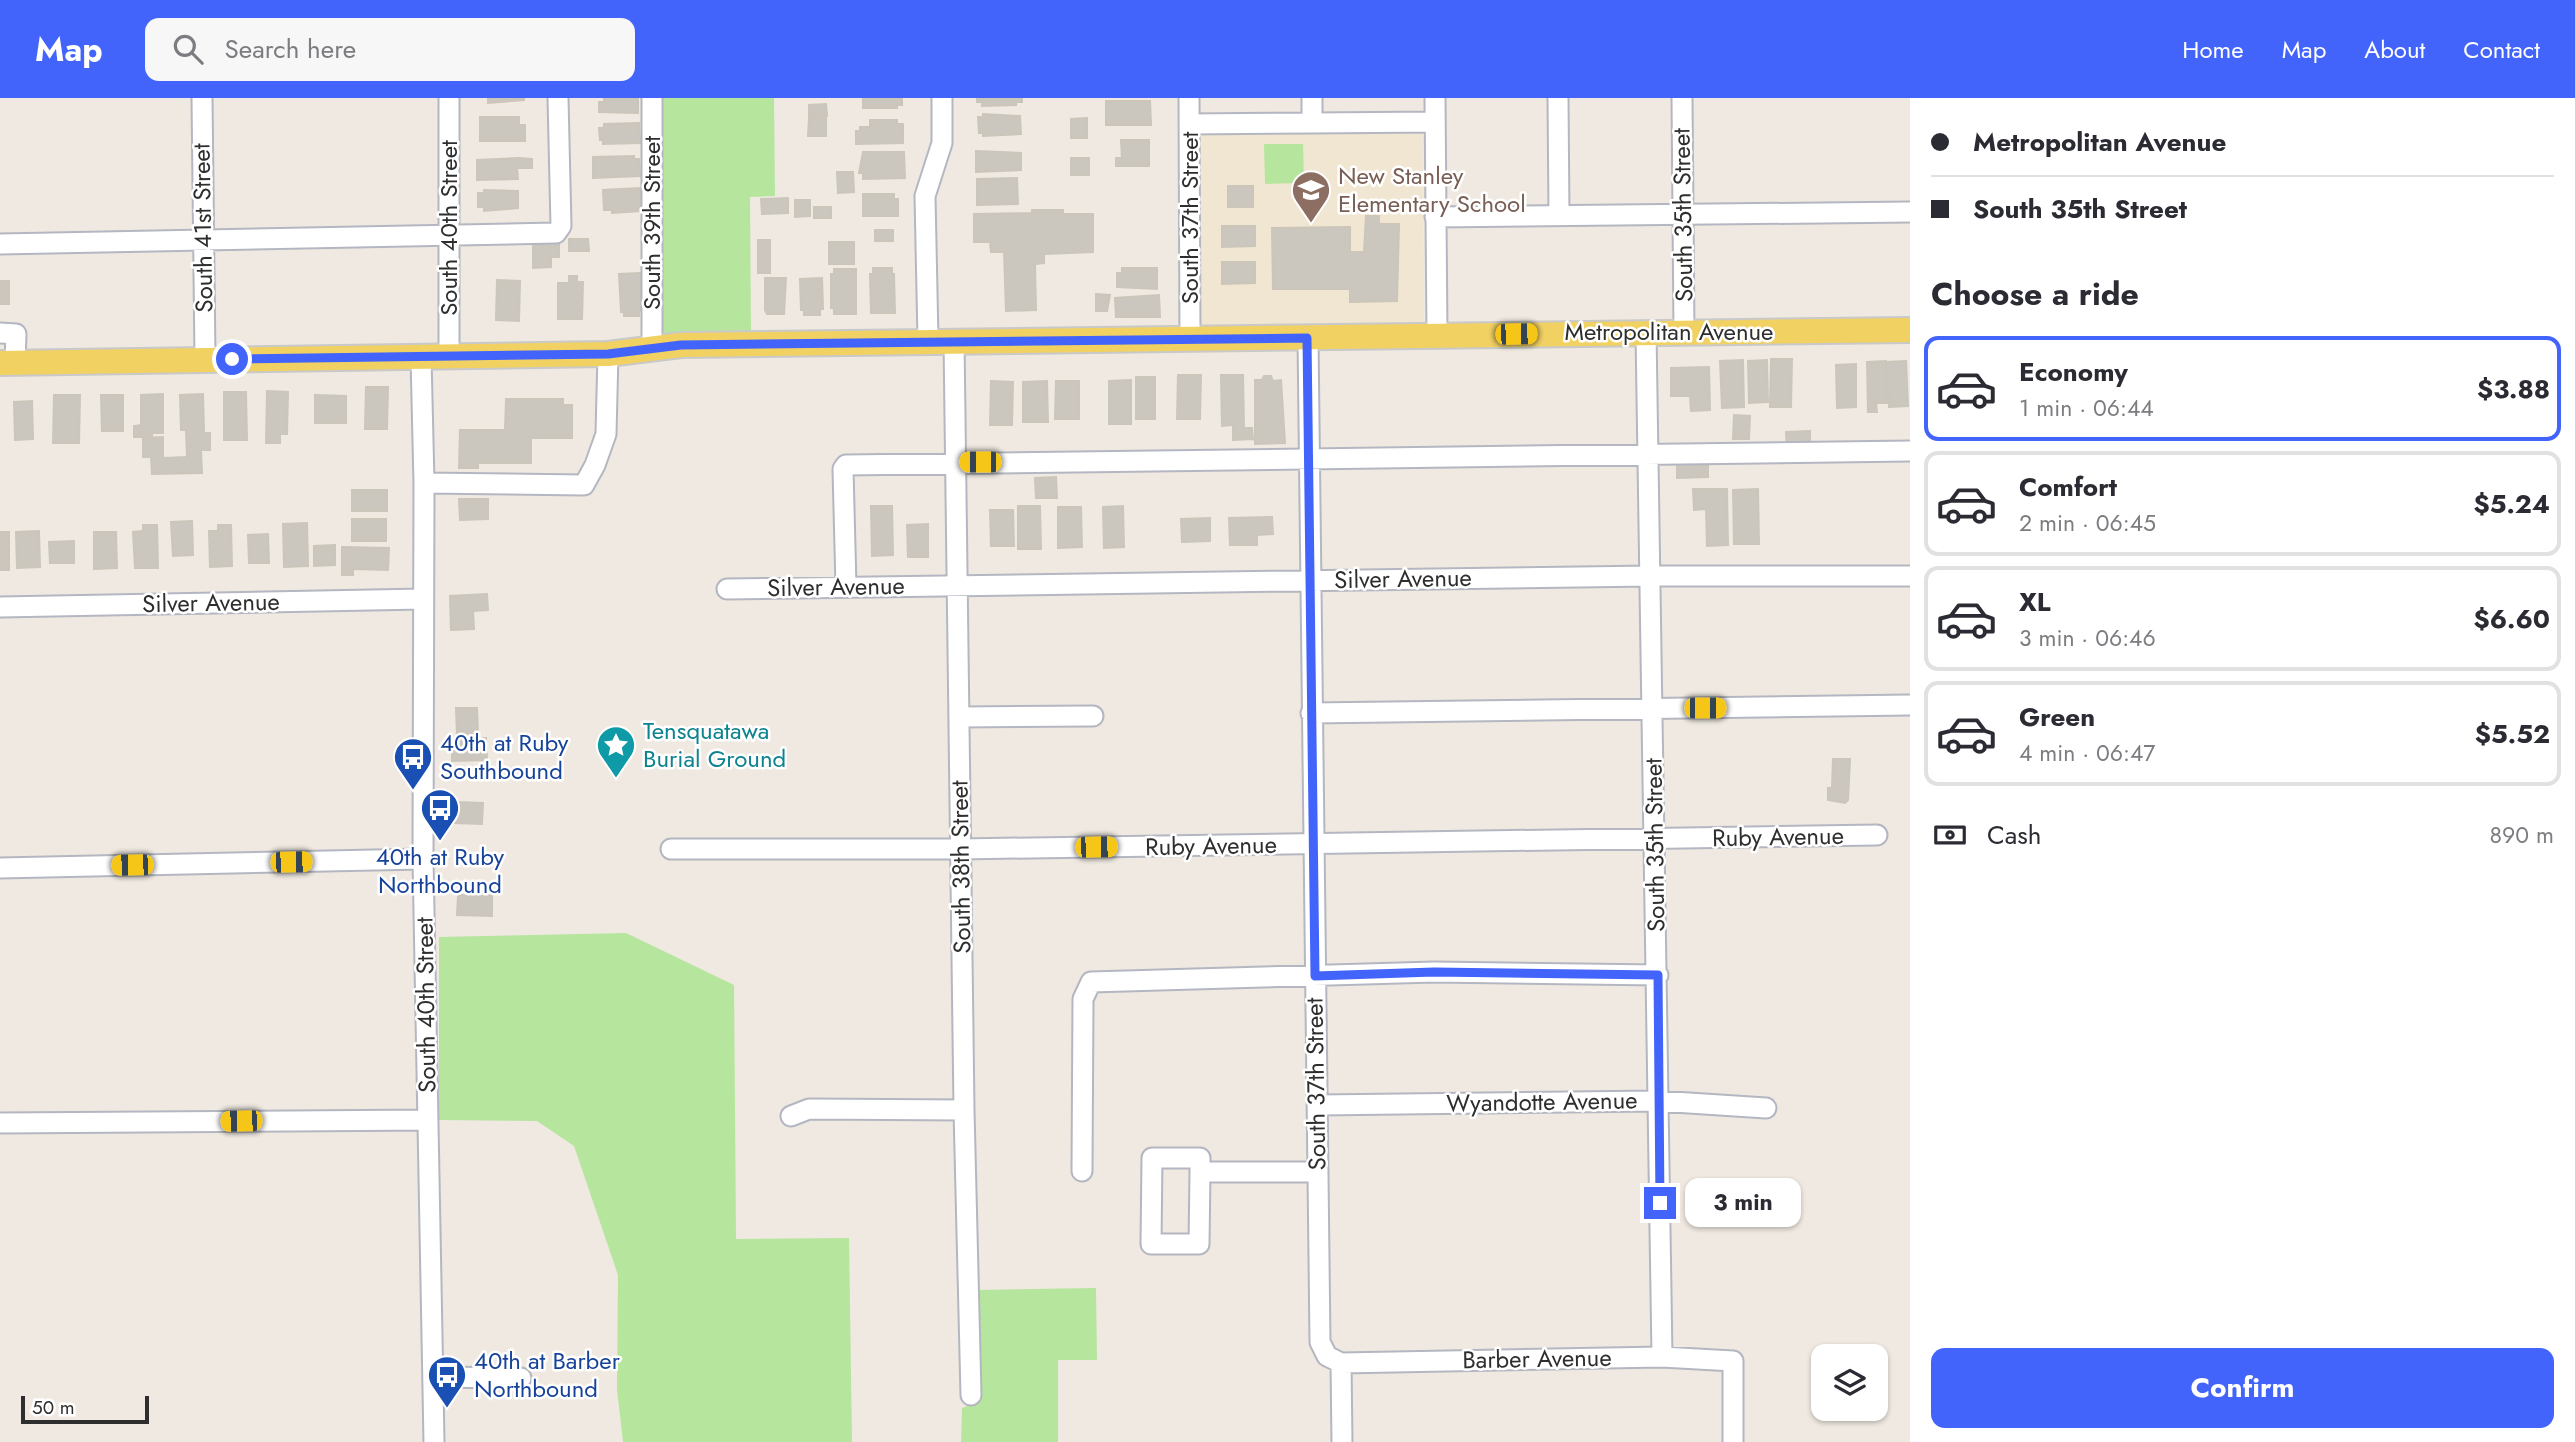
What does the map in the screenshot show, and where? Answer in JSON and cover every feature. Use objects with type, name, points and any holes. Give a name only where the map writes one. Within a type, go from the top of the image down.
[{"type":"main road","name":"Metropolitan Avenue","points":[[8,363],[449,358],[608,354],[652,347],[928,340],[1910,330]]},
{"type":"street","name":"South 41st Street","points":[[202,98],[205,359]]},
{"type":"street","name":"South 40th Street","points":[[449,98],[449,358]]},
{"type":"street","points":[[0,244],[556,233],[561,226],[558,98]]},
{"type":"street","name":"South 39th Street","points":[[652,98],[652,347]]},
{"type":"street","points":[[928,340],[925,204],[942,143],[942,98]]},
{"type":"street","name":"South 37th Street","points":[[1189,98],[1190,339]]},
{"type":"street","points":[[1312,98],[1312,123]]},
{"type":"street","points":[[1435,98],[1437,335]]},
{"type":"street","points":[[1558,98],[1559,215]]},
{"type":"street","name":"South 35th Street","points":[[1682,98],[1684,332]]},
{"type":"street","points":[[1189,124],[1436,122]]},
{"type":"street","points":[[1436,217],[1910,212]]},
{"type":"street","name":"South 35th Street","points":[[1647,332],[1662,1357]]},
{"type":"street","points":[[0,333],[16,334],[8,363]]},
{"type":"street","name":"South 37th Street","points":[[1307,338],[1320,1342],[1327,1356],[1341,1363]]},
{"type":"street","name":"South 38th Street","points":[[954,340],[964,1110],[971,1395]]},
{"type":"street","points":[[424,483],[584,485],[595,465],[606,434],[608,354]]},
{"type":"street","name":"South 40th Street","points":[[421,358],[424,483],[423,859],[434,1442]]},
{"type":"street","points":[[846,587],[843,468],[846,465],[1910,451]]},
{"type":"street","name":"Silver Avenue","points":[[727,589],[1651,576],[1910,576]]},
{"type":"street","name":"Silver Avenue","points":[[0,607],[423,599]]},
{"type":"street","points":[[1311,713],[1910,705]]},
{"type":"street","points":[[959,717],[1093,716]]},
{"type":"street","name":"Ruby Avenue","points":[[671,849],[960,849],[1877,835]]},
{"type":"street","points":[[0,868],[423,859]]},
{"type":"street","points":[[1082,1171],[1083,999],[1091,982],[1434,972],[1658,975]]},
{"type":"street","name":"Wyandotte Avenue","points":[[1318,1105],[1658,1101],[1766,1108]]},
{"type":"street","points":[[791,1116],[809,1109],[964,1110]]},
{"type":"street","points":[[0,1123],[428,1120]]},
{"type":"street","points":[[1152,1158],[1200,1158],[1200,1172],[1199,1244],[1151,1244],[1152,1158]]},
{"type":"street","points":[[1200,1172],[1317,1172]]},
{"type":"street","name":"Barber Avenue","points":[[1341,1363],[1662,1357],[1733,1361],[1733,1442]]},
{"type":"street","points":[[1341,1363],[1342,1442]]},
{"type":"street","points":[[433,1377],[521,1378]]},
{"type":"shaded area","name":"New Stanley Elementary School","points":[[1422,126],[1424,318],[1421,325],[1202,329],[1199,325],[1199,129]]},
{"type":"green space","points":[[661,98],[774,98],[775,196],[750,197],[751,335],[663,337],[660,333]]},
{"type":"green space","points":[[1264,144],[1303,144],[1304,183],[1265,184]]},
{"type":"green space","points":[[626,933],[734,985],[736,1239],[849,1238],[852,1442],[623,1442],[617,1389],[618,1275],[574,1146],[537,1121],[439,1120],[439,937]]},
{"type":"green space","points":[[1096,1288],[1097,1360],[1058,1360],[1058,1442],[961,1442],[962,1408],[980,1401],[976,1290]]},
{"type":"building","points":[[488,98],[524,98],[524,100],[488,103]]},
{"type":"building","points":[[604,98],[638,98],[638,113],[599,112],[599,102],[604,102]]},
{"type":"building","points":[[863,98],[902,98],[902,105],[897,105],[897,108],[863,108]]},
{"type":"building","points":[[977,98],[1022,98],[1022,102],[1016,102],[1016,105],[982,106],[982,102],[977,102]]},
{"type":"building","points":[[1106,101],[1150,101],[1151,125],[1106,125]]},
{"type":"building","points":[[826,104],[827,116],[809,117],[809,105]]},
{"type":"building","points":[[983,114],[1020,116],[1021,134],[983,136],[983,133],[979,133],[978,117],[983,117]]},
{"type":"building","points":[[480,117],[519,117],[519,125],[525,125],[525,141],[480,141]]},
{"type":"building","points":[[809,118],[826,118],[826,136],[808,136]]},
{"type":"building","points":[[1087,118],[1087,138],[1071,138],[1071,119]]},
{"type":"building","points":[[870,120],[897,120],[897,124],[903,124],[903,143],[856,144],[856,131],[860,131],[860,127],[870,127]]},
{"type":"building","points":[[639,123],[640,143],[603,144],[603,140],[600,140],[599,128],[604,128],[604,124]]},
{"type":"building","points":[[1121,140],[1149,140],[1149,166],[1116,166],[1116,158],[1122,158]]},
{"type":"building","points":[[976,151],[1021,153],[1021,170],[976,172]]},
{"type":"building","points":[[863,152],[904,152],[905,178],[863,179],[863,173],[859,173]]},
{"type":"building","points":[[634,156],[634,159],[639,159],[640,176],[593,178],[593,157]]},
{"type":"building","points":[[1071,158],[1089,158],[1089,175],[1071,175]]},
{"type":"building","points":[[532,159],[532,168],[517,168],[518,179],[477,180],[477,160]]},
{"type":"building","points":[[837,172],[853,172],[854,192],[838,193]]},
{"type":"building","points":[[1017,178],[1018,204],[977,205],[977,179]]},
{"type":"building","points":[[1228,186],[1253,186],[1253,207],[1228,207]]},
{"type":"building","points":[[640,188],[641,211],[612,213],[612,210],[604,210],[603,190]]},
{"type":"building","points":[[484,190],[518,191],[518,208],[484,211],[484,207],[478,207],[478,193],[484,193]]},
{"type":"building","points":[[863,194],[894,194],[894,199],[898,199],[898,216],[863,216]]},
{"type":"building","points":[[788,198],[788,213],[762,214],[761,199]]},
{"type":"building","points":[[795,200],[810,200],[810,216],[795,217]]},
{"type":"building","points":[[814,207],[831,207],[831,218],[814,218]]},
{"type":"building","points":[[1032,210],[1093,214],[1093,252],[1044,254],[1044,263],[1035,264],[1036,310],[1006,311],[1004,252],[991,252],[990,242],[974,242],[974,214],[1032,213]]},
{"type":"building","points":[[1366,216],[1379,216],[1379,224],[1399,224],[1397,301],[1350,302],[1350,289],[1273,289],[1272,228],[1350,227],[1350,252],[1364,252]]},
{"type":"building","points":[[1222,226],[1255,226],[1255,246],[1222,247]]},
{"type":"building","points":[[875,230],[893,230],[893,241],[875,241]]},
{"type":"building","points":[[569,239],[588,239],[589,251],[569,251]]},
{"type":"building","points":[[758,240],[770,240],[770,273],[758,273]]},
{"type":"building","points":[[533,242],[559,242],[559,257],[551,257],[551,267],[533,268]]},
{"type":"building","points":[[829,242],[854,242],[854,264],[829,264]]},
{"type":"building","points":[[1222,262],[1255,262],[1255,283],[1222,284]]},
{"type":"building","points":[[873,268],[892,268],[895,313],[871,313],[870,274],[873,274]]},
{"type":"building","points":[[1122,268],[1157,268],[1157,289],[1117,287],[1117,273],[1122,273]]},
{"type":"building","points":[[834,269],[856,269],[856,314],[834,314],[834,308],[831,308],[831,274],[834,274]]},
{"type":"building","points":[[640,273],[642,310],[639,311],[639,316],[624,316],[624,312],[621,312],[619,274]]},
{"type":"building","points":[[569,276],[577,276],[577,282],[583,282],[582,319],[558,319],[558,283],[569,283]]},
{"type":"building","points":[[765,278],[786,278],[784,314],[767,314]]},
{"type":"building","points":[[822,278],[823,309],[820,309],[820,315],[804,315],[804,310],[801,310],[800,279]]},
{"type":"building","points":[[497,280],[520,281],[519,321],[496,320]]},
{"type":"building","points":[[0,281],[9,281],[9,304],[0,304]]},
{"type":"building","points":[[1096,294],[1110,295],[1107,311],[1096,311]]},
{"type":"building","points":[[1159,295],[1160,317],[1116,317],[1115,298]]},
{"type":"building","points":[[1771,359],[1792,359],[1791,407],[1770,407]]},
{"type":"building","points":[[1743,360],[1744,407],[1722,408],[1720,361]]},
{"type":"building","points":[[1767,360],[1768,402],[1749,403],[1748,361]]},
{"type":"building","points":[[1886,361],[1887,403],[1876,403],[1877,412],[1868,412],[1867,362]]},
{"type":"building","points":[[1906,361],[1908,406],[1889,407],[1887,362]]},
{"type":"building","points":[[1856,364],[1856,407],[1837,408],[1836,365]]},
{"type":"building","points":[[1709,367],[1710,410],[1691,411],[1690,396],[1671,396],[1671,368]]},
{"type":"building","points":[[1178,375],[1201,375],[1200,419],[1177,419]]},
{"type":"building","points":[[1221,375],[1243,375],[1244,428],[1252,428],[1253,439],[1233,440],[1233,425],[1222,426]]},
{"type":"building","points":[[1264,376],[1271,376],[1273,381],[1281,380],[1285,443],[1255,444],[1255,380],[1262,380]]},
{"type":"building","points":[[1136,377],[1155,377],[1155,419],[1136,419]]},
{"type":"building","points":[[1131,380],[1131,424],[1109,424],[1109,381]]},
{"type":"building","points":[[991,381],[1013,382],[1012,425],[990,425]]},
{"type":"building","points":[[1047,381],[1048,422],[1023,422],[1023,382]]},
{"type":"building","points":[[1056,381],[1079,381],[1079,419],[1055,419]]},
{"type":"building","points":[[366,387],[388,387],[387,429],[365,429]]},
{"type":"building","points":[[267,391],[288,392],[287,434],[280,434],[280,443],[266,443]]},
{"type":"building","points":[[224,392],[246,392],[247,440],[224,440]]},
{"type":"building","points":[[163,394],[163,433],[152,433],[152,437],[134,437],[134,426],[141,425],[141,395]]},
{"type":"building","points":[[203,394],[204,433],[210,433],[210,450],[201,450],[202,473],[152,474],[151,457],[143,457],[143,438],[163,437],[163,458],[187,457],[186,430],[181,430],[180,395]]},
{"type":"building","points":[[54,395],[80,395],[79,443],[53,443]]},
{"type":"building","points":[[101,395],[123,395],[123,431],[102,431]]},
{"type":"building","points":[[315,395],[346,396],[346,423],[315,423]]},
{"type":"building","points":[[506,399],[563,399],[563,405],[572,405],[572,438],[531,438],[531,463],[478,463],[478,468],[459,468],[460,430],[505,430]]},
{"type":"building","points":[[32,401],[33,439],[15,440],[14,402]]},
{"type":"building","points":[[1734,415],[1750,416],[1749,439],[1733,439]]},
{"type":"building","points":[[1810,431],[1810,447],[1787,448],[1786,432]]},
{"type":"building","points":[[1708,459],[1708,477],[1677,478],[1677,460]]},
{"type":"building","points":[[1056,477],[1057,498],[1036,498],[1035,478]]},
{"type":"building","points":[[1693,489],[1727,489],[1728,545],[1707,546],[1706,509],[1694,510]]},
{"type":"building","points":[[1758,489],[1759,544],[1734,544],[1733,490]]},
{"type":"building","points":[[352,490],[387,490],[387,511],[352,511]]},
{"type":"building","points":[[459,499],[488,499],[488,519],[460,520]]},
{"type":"building","points":[[871,506],[892,506],[893,555],[872,556]]},
{"type":"building","points":[[1018,506],[1040,506],[1041,549],[1018,549]]},
{"type":"building","points":[[1123,506],[1124,547],[1104,548],[1103,507]]},
{"type":"building","points":[[1058,507],[1081,507],[1082,547],[1058,548]]},
{"type":"building","points":[[990,510],[1013,510],[1014,546],[991,546]]},
{"type":"building","points":[[1272,517],[1273,534],[1257,535],[1257,545],[1230,545],[1229,518]]},
{"type":"building","points":[[1210,518],[1210,541],[1182,542],[1181,519]]},
{"type":"building","points":[[352,519],[386,519],[386,541],[352,541]]},
{"type":"building","points":[[192,521],[193,555],[173,556],[171,522]]},
{"type":"building","points":[[307,523],[308,566],[284,567],[283,524]]},
{"type":"building","points":[[928,524],[928,557],[908,557],[907,525]]},
{"type":"building","points":[[143,525],[157,525],[158,568],[135,568],[133,532],[143,531]]},
{"type":"building","points":[[218,525],[231,525],[232,566],[210,567],[209,531],[218,531]]},
{"type":"building","points":[[39,531],[40,567],[17,568],[16,532]]},
{"type":"building","points":[[0,532],[9,532],[9,570],[0,570]]},
{"type":"building","points":[[94,532],[116,532],[117,568],[94,569]]},
{"type":"building","points":[[268,534],[269,563],[249,563],[248,535]]},
{"type":"building","points":[[74,541],[74,563],[50,563],[49,542]]},
{"type":"building","points":[[335,545],[335,565],[314,566],[314,546]]},
{"type":"building","points":[[342,547],[389,548],[388,570],[353,569],[353,575],[342,575]]},
{"type":"building","points":[[487,594],[488,610],[473,611],[474,629],[451,630],[450,596]]},
{"type":"building","points":[[456,708],[477,708],[478,734],[457,735]]},
{"type":"building","points":[[486,738],[487,760],[452,761],[452,739]]},
{"type":"building","points":[[1833,759],[1850,759],[1848,800],[1845,803],[1828,800],[1828,788],[1832,788]]},
{"type":"building","points":[[456,802],[483,803],[482,824],[455,823]]},
{"type":"building","points":[[458,895],[492,895],[492,916],[457,915]]},
{"type":"place","name":"New Stanley Elementary School","points":[[1311,224]]},
{"type":"place","name":"Tensquatawa Burial Ground","points":[[616,779]]},
{"type":"place","name":"40th at Ruby Southbound","points":[[413,791]]},
{"type":"place","name":"40th at Ruby Northbound","points":[[440,842]]},
{"type":"place","name":"40th at Barber Northbound","points":[[447,1409]]},
{"type":"route","points":[[232,359],[608,354],[681,345],[1307,338],[1315,976],[1434,972],[1658,975],[1660,1203]]}]
